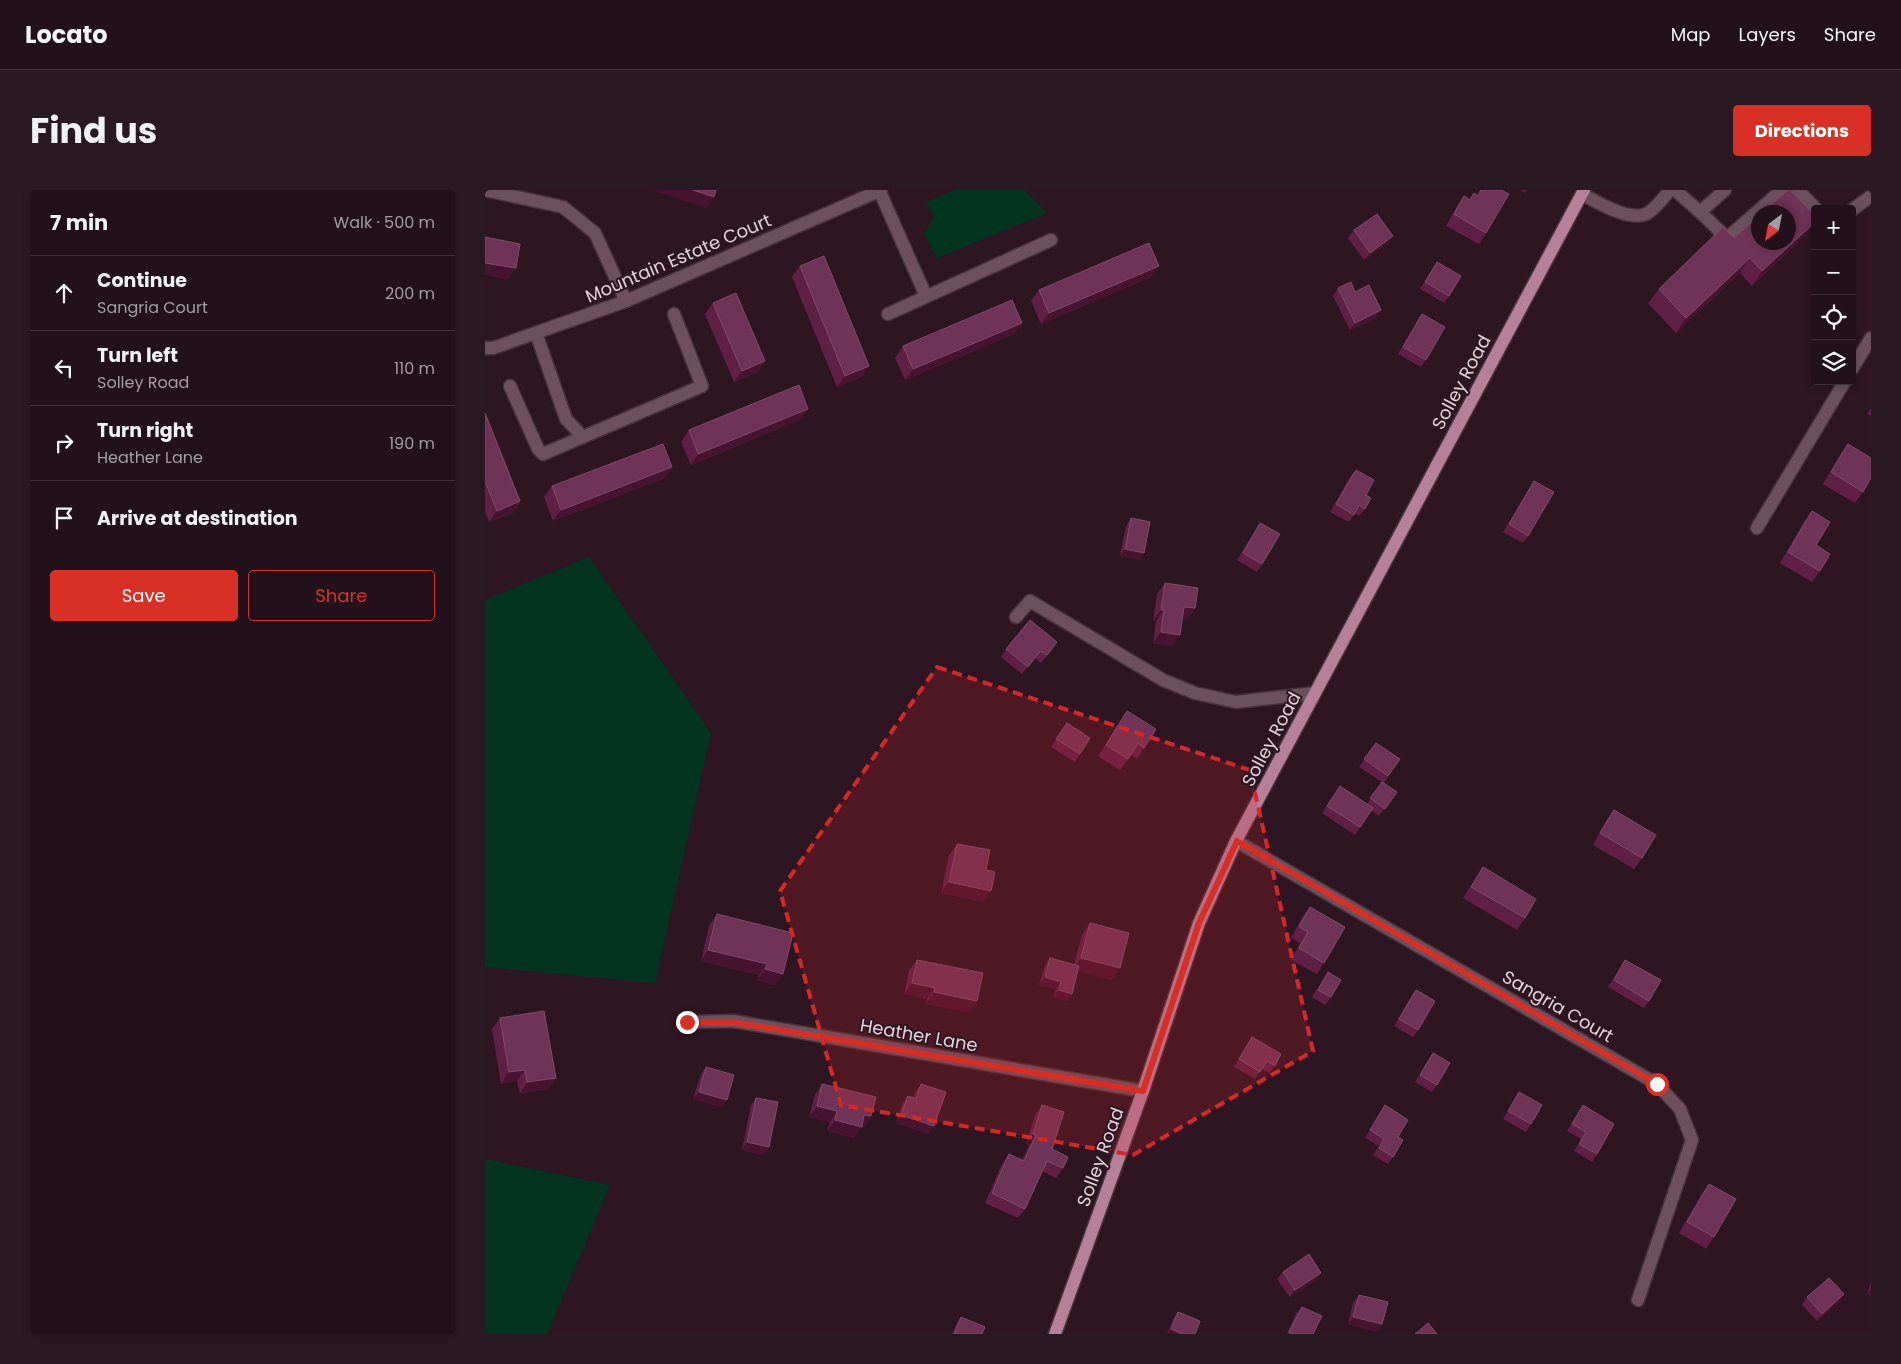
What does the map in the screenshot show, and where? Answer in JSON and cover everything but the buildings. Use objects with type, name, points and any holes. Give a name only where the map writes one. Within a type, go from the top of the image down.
[{"type":"main road","name":"Solley Road","points":[[1055,1334],[1143,1091],[1199,923],[1237,841],[1583,192]]},
{"type":"street","points":[[485,190],[563,207],[595,232],[626,301]]},
{"type":"street","points":[[880,190],[926,296]]},
{"type":"street","name":"Mountain Estate Court","points":[[485,348],[536,333],[626,301],[880,190]]},
{"type":"street","points":[[1583,192],[1613,211],[1640,216],[1649,213],[1670,190]]},
{"type":"street","points":[[1675,190],[1727,238],[1782,190]]},
{"type":"street","points":[[1700,212],[1725,190]]},
{"type":"street","points":[[1799,190],[1812,205]]},
{"type":"street","points":[[1856,207],[1871,196]]},
{"type":"street","points":[[888,314],[1051,240]]},
{"type":"street","points":[[510,386],[540,452],[546,453],[702,386],[674,314]]},
{"type":"street","points":[[536,333],[566,419],[583,438]]},
{"type":"street","points":[[1856,362],[1871,338]]},
{"type":"street","points":[[1757,528],[1843,385]]},
{"type":"street","points":[[1016,617],[1030,601],[1163,680],[1209,698],[1236,702],[1315,693]]},
{"type":"street","name":"Sangria Court","points":[[1237,841],[1657,1084],[1680,1109],[1692,1140],[1638,1300]]},
{"type":"street","name":"Heather Lane","points":[[687,1022],[733,1022],[1143,1091]]},
{"type":"highlighted area","points":[[937,667],[1250,770],[1313,1051],[1133,1155],[841,1105],[780,891]]},
{"type":"green space","points":[[955,190],[1024,190],[1047,213],[937,258],[924,234],[934,217],[925,202]]},
{"type":"green space","points":[[589,557],[711,733],[655,983],[485,967],[485,600]]},
{"type":"green space","points":[[485,1159],[610,1185],[547,1334],[485,1334]]},
{"type":"route","points":[[687,1022],[733,1022],[1143,1091],[1199,923],[1237,841],[1657,1084]]}]
